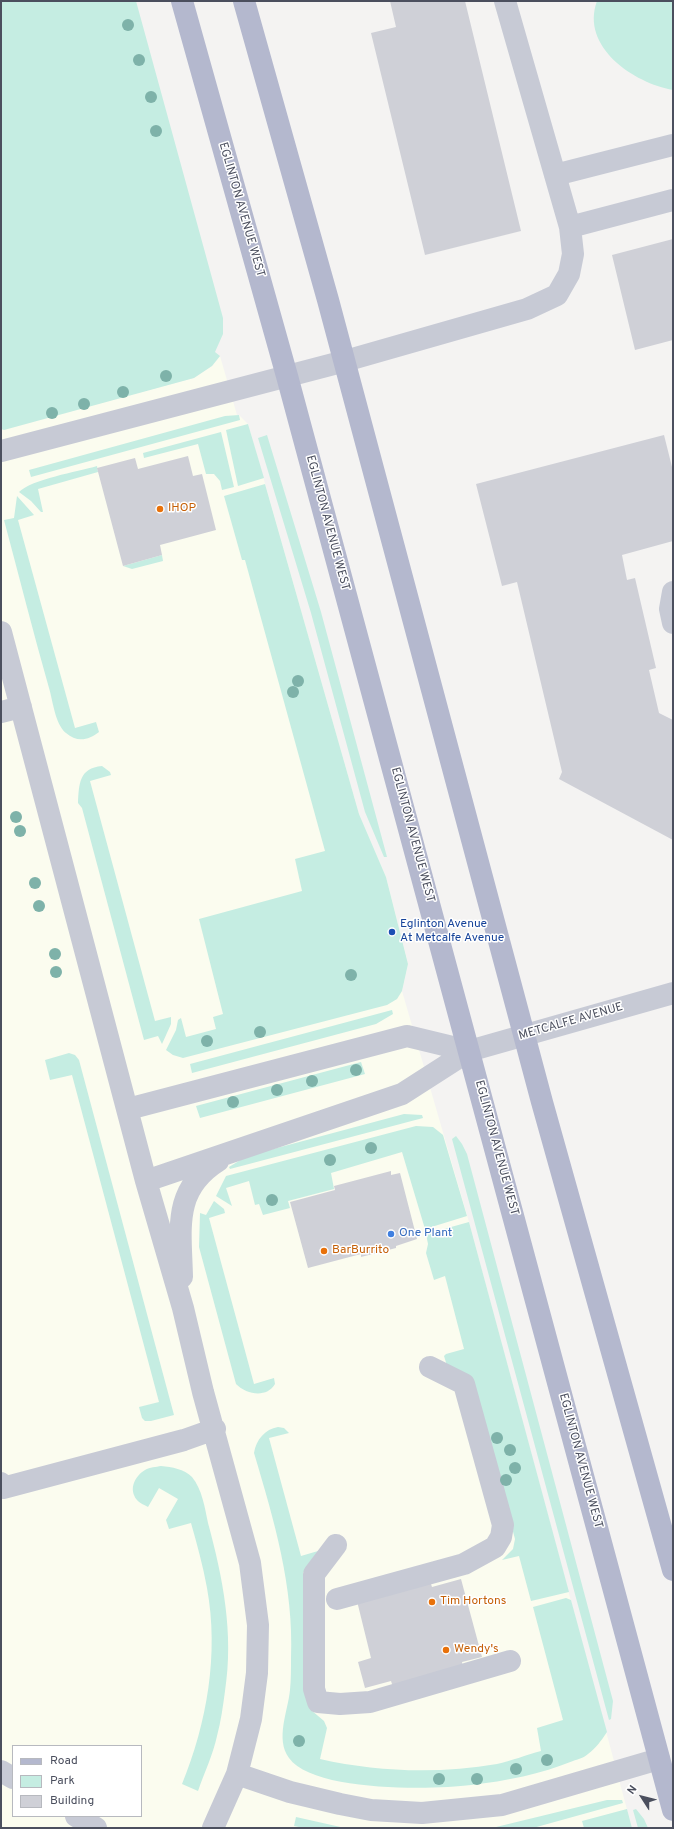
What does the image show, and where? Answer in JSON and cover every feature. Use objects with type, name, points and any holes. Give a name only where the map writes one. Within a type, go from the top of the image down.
[{"type":"main road","name":"EGLINTON AVENUE WEST","points":[[182,1],[287,376],[673,1810]]},
{"type":"main road","points":[[244,1],[345,361],[524,1036],[673,1570]]},
{"type":"street","points":[[1,451],[345,361],[527,310],[557,295],[569,274],[572,254],[570,227],[505,1]]},
{"type":"street","points":[[555,174],[671,152]]},
{"type":"street","points":[[570,227],[673,200]]},
{"type":"street","points":[[673,592],[670,609],[673,623]]},
{"type":"street","points":[[1,632],[11,710],[128,1110],[146,1181],[183,1308],[250,1563],[258,1625],[258,1673],[251,1719],[237,1774],[213,1828]]},
{"type":"street","name":"METCALFE AVENUE","points":[[469,1051],[673,993]]},
{"type":"street","points":[[128,1110],[407,1036],[469,1051]]},
{"type":"street","points":[[146,1181],[402,1094],[469,1051]]},
{"type":"street","points":[[183,1308],[181,1228],[183,1207],[189,1189],[198,1176],[211,1165],[232,1152]]},
{"type":"street","points":[[337,1599],[464,1564],[496,1547],[502,1537],[503,1525],[464,1384],[430,1367]]},
{"type":"street","points":[[2,1487],[184,1440],[214,1429]]},
{"type":"street","points":[[336,1545],[314,1574],[314,1689],[318,1702],[340,1704],[370,1702],[510,1661]]},
{"type":"street","points":[[237,1774],[290,1792],[340,1804],[370,1810],[422,1813],[502,1805],[659,1759]]},
{"type":"street","points":[[1,1771],[12,1777]]},
{"type":"street","points":[[78,1817],[96,1828]]},
{"type":"shaded area","points":[[220,356],[237,415],[239,415],[248,424],[359,814],[386,877],[408,964],[402,991],[469,1222],[632,1828],[1,1828],[1,429],[194,378],[212,366]]},
{"type":"green space","points":[[1,1],[136,1],[223,318],[223,334],[215,352],[220,356],[212,366],[194,378],[4,430],[1,429]]},
{"type":"green space","points":[[597,1],[673,1],[673,90],[642,80],[627,71],[603,48],[596,33],[594,18]]},
{"type":"green space","points":[[239,415],[240,420],[31,477],[29,470],[225,416]]},
{"type":"green space","points":[[248,424],[264,478],[238,486],[226,430]]},
{"type":"green space","points":[[221,432],[234,487],[222,490],[220,481],[214,474],[206,474],[198,444],[144,458],[143,453]]},
{"type":"green space","points":[[267,435],[321,612],[387,857],[384,857],[365,812],[311,613],[258,438]]},
{"type":"green space","points":[[97,466],[98,472],[38,489],[43,512],[41,512],[31,501],[19,492],[25,487],[34,483],[55,476]]},
{"type":"green space","points":[[265,484],[359,814],[386,877],[408,964],[402,991],[397,999],[387,1005],[183,1058],[173,1055],[166,1050],[176,1030],[178,1020],[181,1018],[186,1037],[216,1029],[213,1017],[223,1014],[199,919],[302,891],[295,859],[325,851],[245,560],[242,560],[224,496]]},
{"type":"green space","points":[[17,496],[34,515],[18,520],[75,728],[96,722],[99,732],[91,737],[79,739],[70,736],[62,729],[55,712],[4,520],[14,518]]},
{"type":"green space","points":[[162,555],[163,561],[132,569],[123,566]]},
{"type":"green space","points":[[102,766],[110,772],[111,775],[90,781],[155,1021],[171,1017],[171,1024],[162,1044],[158,1036],[144,1040],[82,808],[78,803],[79,789],[82,778],[94,767]]},
{"type":"green space","points":[[392,1010],[393,1014],[376,1024],[192,1073],[190,1064]]},
{"type":"green space","points":[[69,1053],[75,1055],[79,1060],[174,1415],[151,1421],[145,1421],[142,1418],[139,1407],[159,1402],[72,1075],[50,1080],[45,1060]]},
{"type":"green space","points":[[361,1062],[365,1074],[200,1118],[196,1106]]},
{"type":"green space","points":[[404,1114],[422,1115],[423,1118],[230,1169],[229,1167],[247,1156]]},
{"type":"green space","points":[[416,1126],[433,1127],[443,1135],[467,1216],[425,1229],[402,1152],[331,1173],[334,1189],[288,1201],[290,1208],[263,1215],[259,1204],[255,1205],[249,1181],[226,1188],[232,1206],[216,1196],[226,1176]]},
{"type":"green space","points":[[456,1136],[467,1154],[613,1701],[611,1719],[609,1720],[452,1139]]},
{"type":"green space","points":[[214,1201],[224,1209],[225,1213],[209,1218],[254,1384],[274,1378],[275,1384],[267,1391],[262,1393],[251,1393],[236,1384],[199,1247],[200,1213],[206,1215]]},
{"type":"green space","points":[[469,1222],[569,1592],[531,1601],[519,1556],[502,1560],[513,1549],[515,1539],[472,1379],[448,1369],[444,1356],[446,1354],[464,1349],[445,1276],[434,1280],[426,1253],[428,1244],[426,1234]]},
{"type":"green space","points":[[278,1427],[284,1428],[289,1433],[269,1438],[301,1556],[318,1551],[303,1573],[311,1710],[324,1721],[327,1728],[320,1759],[364,1767],[431,1770],[497,1764],[541,1751],[537,1728],[563,1720],[533,1607],[566,1598],[571,1600],[607,1732],[594,1749],[581,1758],[548,1770],[523,1776],[471,1785],[429,1788],[403,1788],[347,1783],[322,1777],[302,1769],[289,1758],[283,1742],[283,1734],[291,1682],[291,1632],[289,1605],[281,1554],[269,1503],[254,1453],[255,1448],[262,1436],[269,1430]]},
{"type":"green space","points":[[161,1466],[182,1470],[185,1472],[192,1477],[201,1493],[218,1564],[226,1606],[228,1648],[223,1708],[211,1757],[198,1791],[182,1784],[191,1761],[204,1713],[211,1663],[212,1638],[210,1613],[204,1572],[191,1523],[169,1529],[166,1520],[178,1499],[159,1488],[148,1507],[138,1501],[134,1496],[133,1487],[138,1476],[147,1469]]},
{"type":"green space","points":[[607,1800],[622,1800],[623,1803],[533,1828],[492,1828]]},
{"type":"green space","points":[[627,1809],[632,1828],[584,1828],[582,1821]]},
{"type":"green space","points":[[636,1809],[644,1819],[648,1828],[638,1828],[633,1810]]},
{"type":"green space","points":[[296,1817],[345,1828],[304,1828],[294,1826]]},
{"type":"building","points":[[390,1],[465,1],[521,231],[425,255],[371,33],[396,27]]},
{"type":"building","points":[[673,239],[673,340],[635,350],[612,255]]},
{"type":"building","points":[[664,435],[673,471],[673,541],[622,555],[627,580],[635,578],[656,668],[649,670],[659,713],[673,720],[673,840],[559,779],[562,772],[517,582],[502,586],[476,484]]},
{"type":"building","name":"IHOP","points":[[188,456],[193,476],[202,474],[216,530],[160,545],[162,555],[123,566],[97,468],[135,458],[138,469]]},
{"type":"building","points":[[391,1171],[391,1175],[400,1173],[417,1239],[396,1246],[396,1248],[361,1257],[361,1254],[308,1268],[290,1202],[335,1190],[334,1186]]},
{"type":"building","points":[[461,1579],[482,1657],[462,1662],[463,1668],[393,1687],[391,1681],[365,1688],[358,1662],[371,1658],[357,1601],[430,1581],[432,1587]]},
{"type":"place","name":"IHOP","points":[[160,509]]},
{"type":"place","name":"Eglinton Avenue At Metcalfe Avenue","points":[[392,932]]},
{"type":"place","name":"One Plant","points":[[391,1234]]},
{"type":"place","name":"BarBurrito","points":[[324,1251]]},
{"type":"place","name":"Tim Hortons","points":[[432,1602]]},
{"type":"place","name":"Wendy's","points":[[446,1650]]}]
